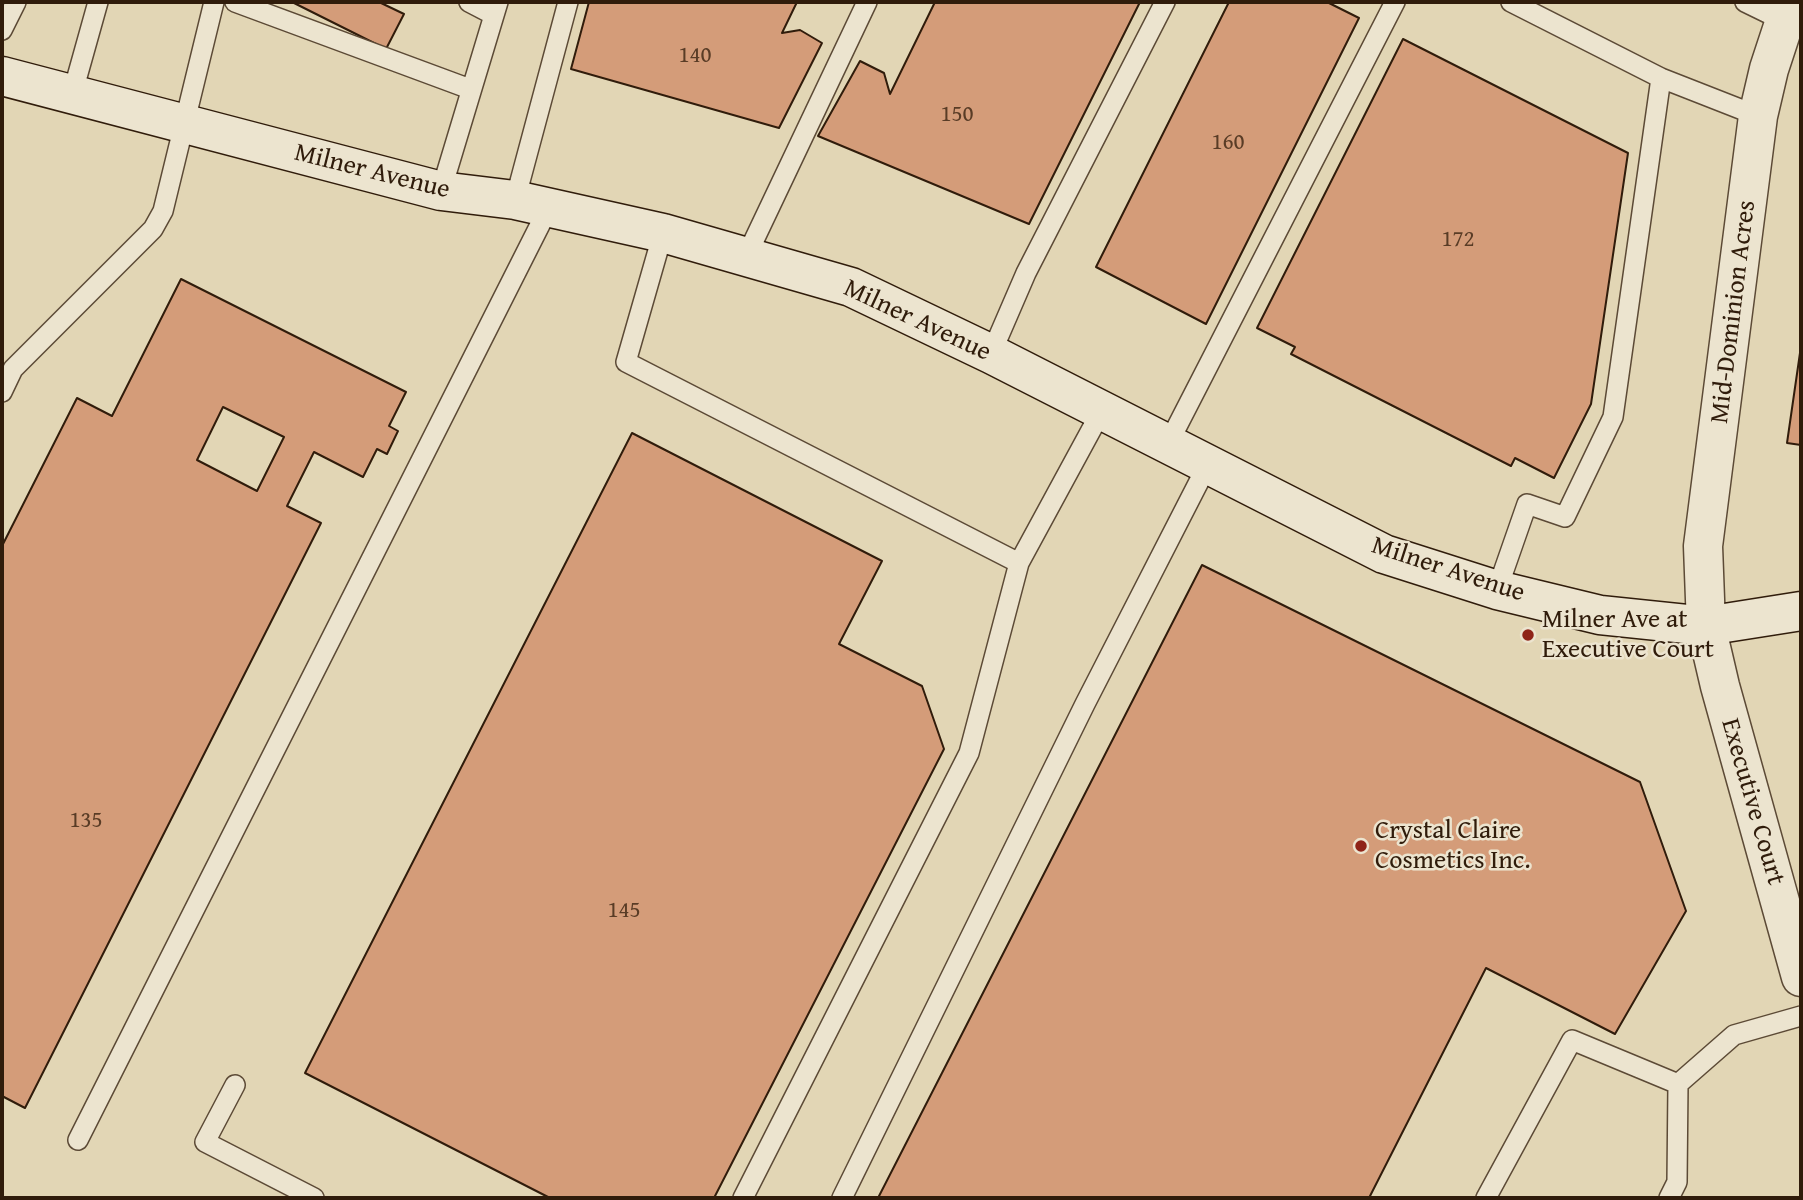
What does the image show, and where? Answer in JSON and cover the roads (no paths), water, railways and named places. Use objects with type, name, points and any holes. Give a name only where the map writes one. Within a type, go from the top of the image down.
[{"type":"main road","name":"Mid-Dominion Acres","points":[[1706,626],[1703,546],[1758,117],[1769,69],[1789,12]]},
{"type":"main road","name":"Milner Avenue","points":[[2,76],[441,191],[532,203],[663,233],[851,287],[991,354],[1384,554],[1497,590],[1600,615],[1706,626],[1801,611]]},
{"type":"main road","name":"Executive Court","points":[[1706,626],[1720,686],[1801,977]]},
{"type":"lane","points":[[2,30],[16,2]]},
{"type":"lane","points":[[72,95],[98,2]]},
{"type":"lane","points":[[2,392],[13,369],[153,229],[163,211],[214,2]]},
{"type":"lane","points":[[234,2],[470,89]]},
{"type":"lane","points":[[441,191],[496,8],[469,2]]},
{"type":"lane","points":[[79,1140],[532,203],[568,2]]},
{"type":"lane","points":[[746,257],[867,2]]},
{"type":"lane","points":[[991,354],[1026,273],[1165,2]]},
{"type":"lane","points":[[1168,444],[1395,2]]},
{"type":"lane","points":[[1511,2],[1661,78],[1758,117]]},
{"type":"lane","points":[[1745,2],[1789,12]]},
{"type":"lane","points":[[1497,590],[1527,504],[1565,517],[1613,417],[1661,78]]},
{"type":"lane","points":[[663,233],[626,362],[1019,563]]},
{"type":"lane","points":[[743,1198],[969,753],[1019,563],[1102,410]]},
{"type":"lane","points":[[842,1198],[1085,704],[1208,464]]},
{"type":"lane","points":[[1669,1198],[1677,1182],[1678,1084],[1734,1035],[1801,1016]]},
{"type":"lane","points":[[1486,1198],[1572,1040],[1678,1084]]},
{"type":"lane","points":[[235,1085],[205,1142],[314,1198]]},
{"type":"place","name":"Milner Ave at Executive Court","points":[[1528,635]]},
{"type":"place","name":"Crystal Claire Cosmetics Inc.","points":[[1361,846]]}]
